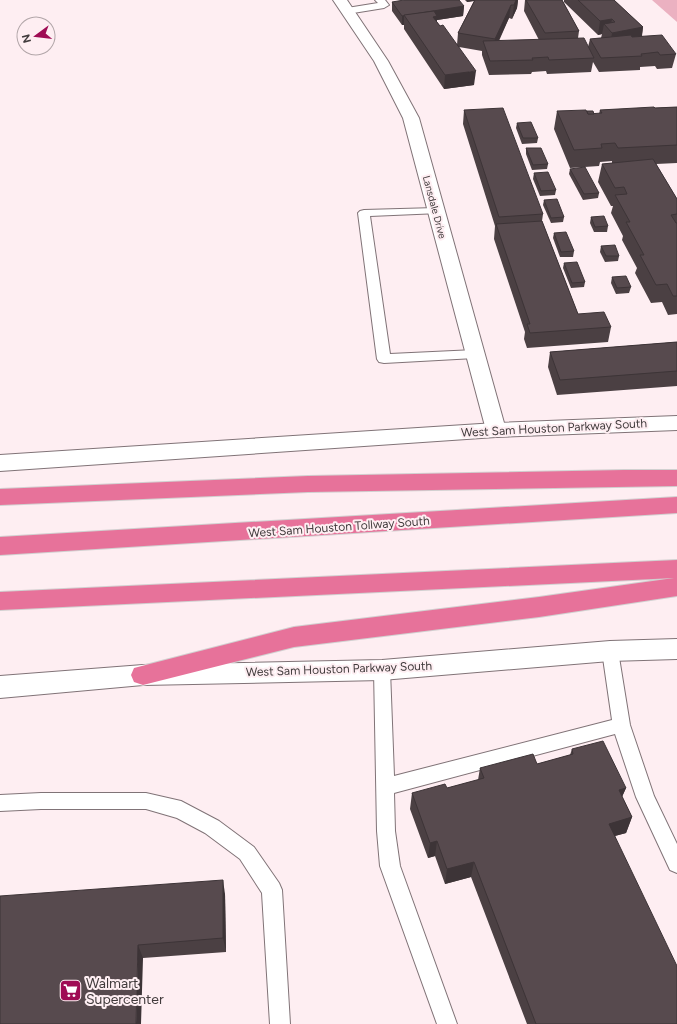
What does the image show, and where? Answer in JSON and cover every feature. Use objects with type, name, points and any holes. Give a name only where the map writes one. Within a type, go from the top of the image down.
[{"type":"highway","points":[[0,497],[308,484],[677,478]]},
{"type":"highway","name":"West Sam Houston Tollway South","points":[[0,546],[677,505]]},
{"type":"highway","points":[[0,601],[677,569]]},
{"type":"highway","points":[[143,675],[294,637],[539,607],[677,587]]},
{"type":"main road","name":"Lansdale Drive","points":[[343,6],[392,80],[411,118],[496,430]]},
{"type":"main road","name":"West Sam Houston Parkway South","points":[[0,463],[496,430],[677,422]]},
{"type":"main road","name":"West Sam Houston Parkway South","points":[[0,687],[143,675],[382,670],[610,651],[677,649]]},
{"type":"lane","points":[[343,6],[384,5],[380,0]]},
{"type":"lane","points":[[436,211],[364,212],[384,359],[475,354]]},
{"type":"lane","points":[[610,651],[621,725],[646,797],[677,864]]},
{"type":"lane","points":[[382,670],[386,831],[390,866],[446,1024]]},
{"type":"lane","points":[[385,787],[621,725]]},
{"type":"lane","points":[[0,803],[41,800],[146,801],[181,810],[212,828],[246,853],[272,890],[280,1024]]},
{"type":"shaded area","points":[[652,0],[677,0],[677,22]]},
{"type":"building","points":[[404,0],[459,0],[464,6],[402,16],[392,2]]},
{"type":"building","points":[[475,0],[516,0],[514,5],[511,5],[495,39],[458,33]]},
{"type":"building","points":[[526,0],[562,0],[579,31],[545,33]]},
{"type":"building","points":[[578,0],[614,0],[643,27],[612,33],[604,24],[615,22],[612,19],[600,21]]},
{"type":"building","points":[[434,11],[437,16],[433,17],[440,26],[443,25],[476,71],[445,75],[404,15]]},
{"type":"building","points":[[631,35],[632,37],[662,35],[676,54],[660,55],[658,52],[641,54],[642,56],[601,58],[590,39]]},
{"type":"building","points":[[584,38],[594,58],[549,60],[548,57],[532,58],[533,60],[490,61],[483,41]]},
{"type":"building","points":[[677,107],[677,145],[618,148],[615,143],[601,144],[602,148],[574,150],[557,111],[586,110],[588,114],[602,113],[600,110]]},
{"type":"building","points":[[503,108],[543,214],[499,217],[464,110]]},
{"type":"building","points":[[587,111],[593,111],[594,114],[588,114]]},
{"type":"building","points":[[531,122],[538,138],[523,138],[517,123]]},
{"type":"building","points":[[526,148],[541,148],[548,164],[533,165]]},
{"type":"building","points":[[653,159],[677,199],[677,214],[671,215],[677,223],[677,296],[673,296],[667,284],[656,285],[640,255],[644,255],[626,222],[630,222],[615,195],[627,194],[624,187],[615,188],[602,164]]},
{"type":"building","points":[[585,167],[599,193],[584,194],[570,169]]},
{"type":"building","points":[[548,172],[556,190],[541,191],[534,173]]},
{"type":"building","points":[[557,199],[564,217],[551,218],[544,200]]},
{"type":"building","points":[[604,216],[608,226],[595,227],[591,217]]},
{"type":"building","points":[[542,221],[578,314],[604,312],[611,327],[530,333],[527,324],[530,324],[496,224]]},
{"type":"building","points":[[566,232],[574,251],[561,252],[554,233]]},
{"type":"building","points":[[615,245],[619,256],[606,256],[601,246]]},
{"type":"building","points":[[577,262],[585,282],[572,283],[564,263]]},
{"type":"building","points":[[626,276],[631,287],[617,288],[612,277]]},
{"type":"building","points":[[677,342],[677,371],[560,380],[550,352]]},
{"type":"building","points":[[603,741],[626,788],[619,790],[632,817],[609,824],[677,966],[677,1024],[536,1024],[474,862],[447,869],[437,841],[430,843],[412,793],[445,784],[447,788],[484,778],[480,768],[533,754],[537,764],[573,754],[572,749]]},
{"type":"building","name":"Walmart Supercenter","points":[[223,880],[223,938],[138,945],[136,1024],[0,1024],[0,896]]},
{"type":"place","name":"Walmart Supercenter","points":[[71,991]]}]
